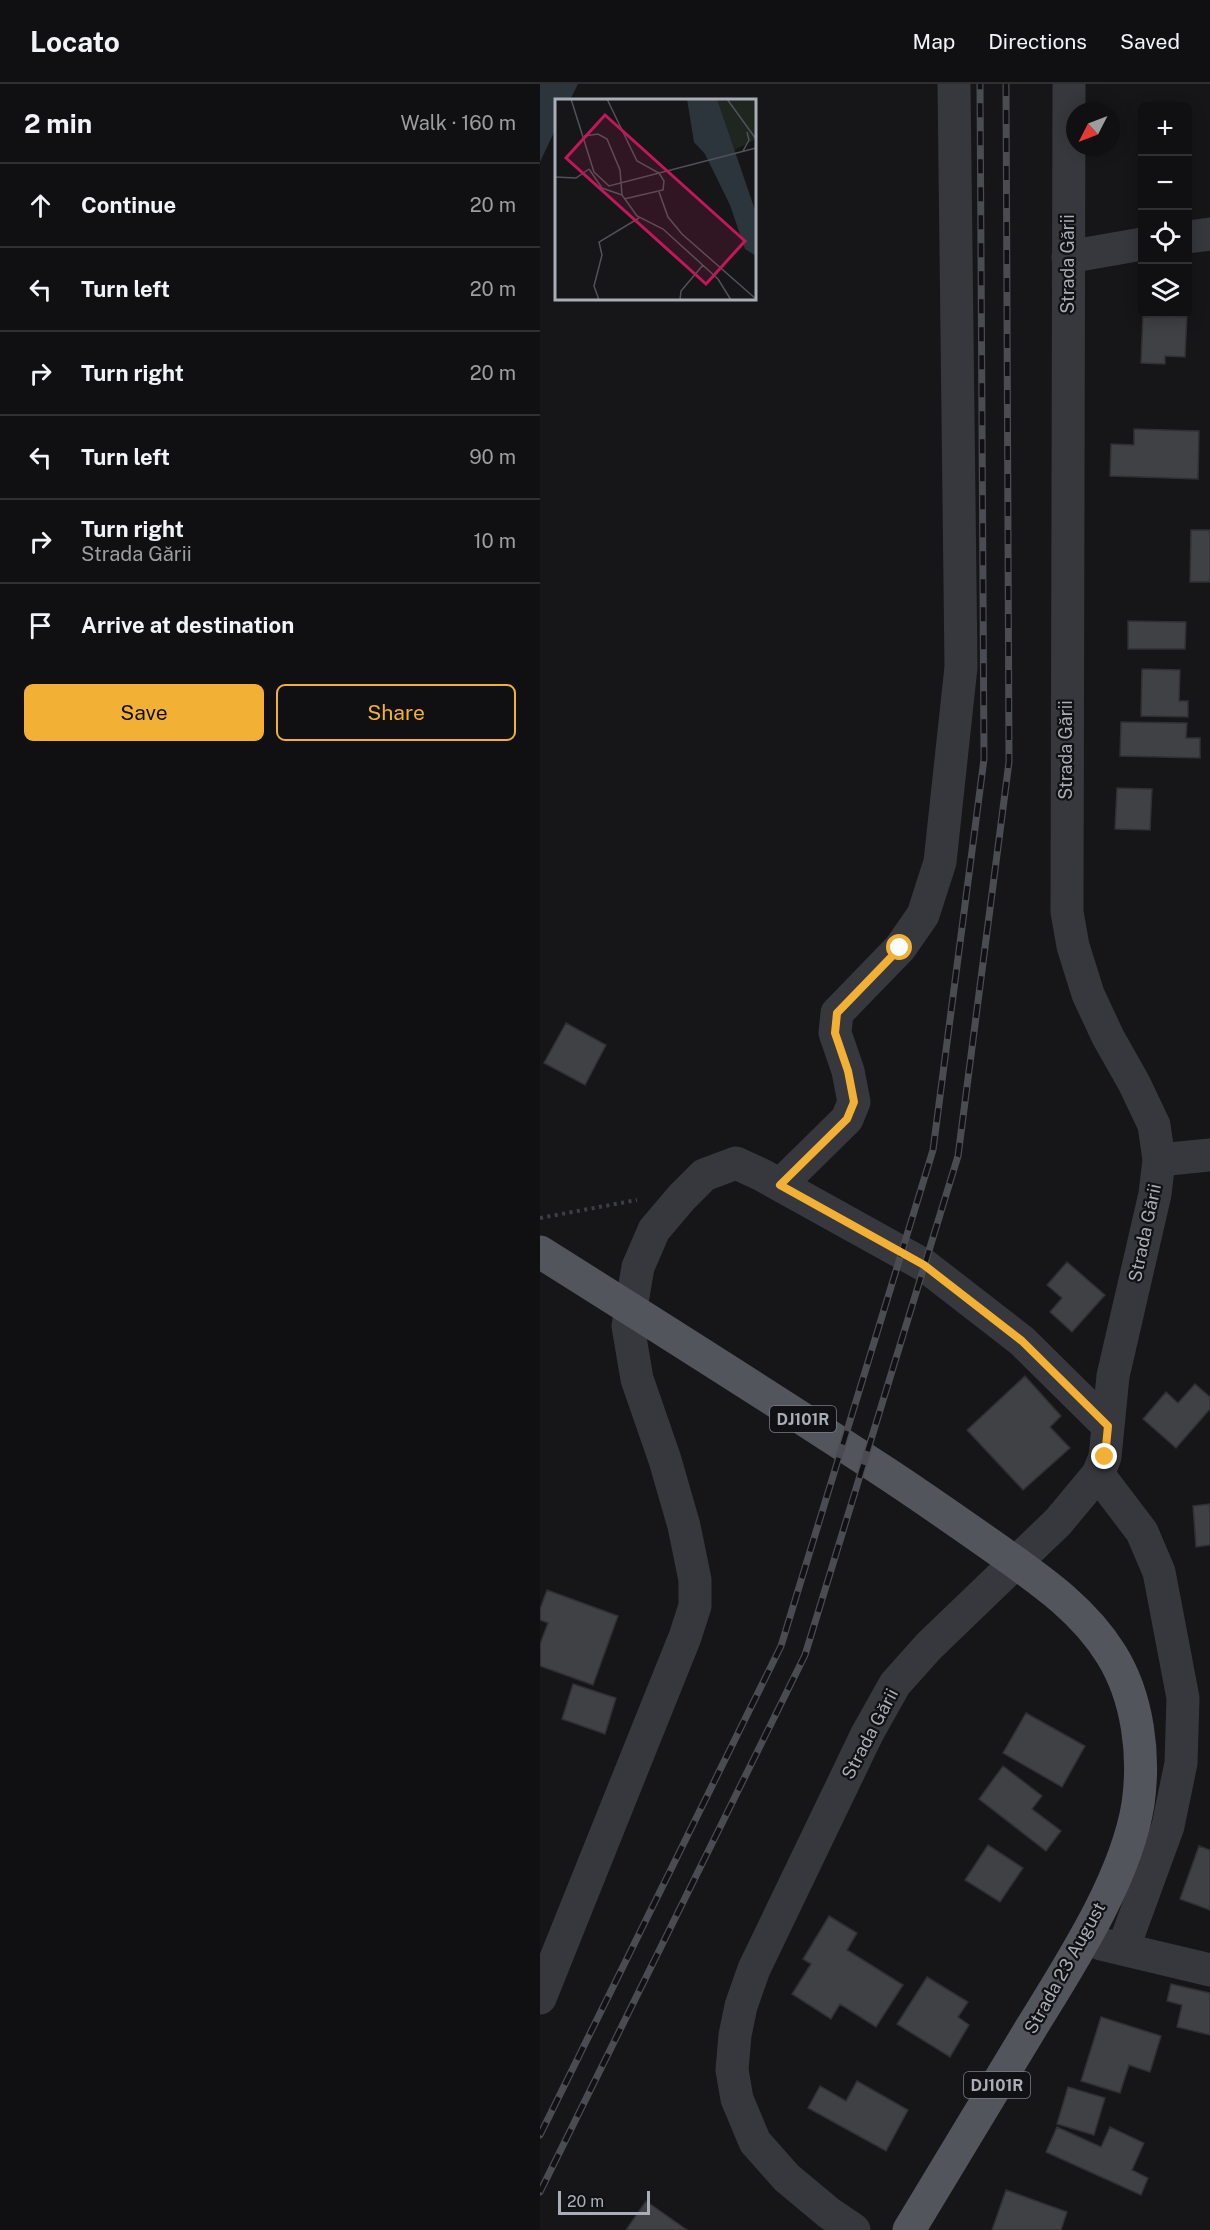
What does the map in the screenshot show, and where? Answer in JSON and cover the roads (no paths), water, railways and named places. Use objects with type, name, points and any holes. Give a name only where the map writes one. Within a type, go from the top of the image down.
[{"type":"main road","name":"Strada 23 August","points":[[540,1251],[938,1507],[1060,1595],[1090,1626],[1112,1655],[1125,1683],[1134,1710],[1140,1772],[1137,1806],[1127,1844],[1085,1940],[909,2230]]},
{"type":"street","points":[[780,1185],[847,1119],[854,1102],[848,1071],[835,1033],[837,1013],[900,948],[922,915],[940,862],[961,667],[954,84]]},
{"type":"street","name":"Strada Gării","points":[[854,2230],[829,2213],[787,2178],[755,2142],[737,2098],[732,2070],[735,2035],[741,2006],[754,1969],[788,1895],[867,1734],[896,1684],[929,1646],[1058,1522],[1098,1474],[1105,1457],[1113,1376],[1155,1194],[1159,1160],[1154,1125],[1088,994],[1073,946],[1066,912],[1069,84]]},
{"type":"street","points":[[1192,236],[1210,234]]},
{"type":"street","points":[[1068,257],[1138,245]]},
{"type":"street","points":[[1159,1160],[1210,1155]]},
{"type":"street","points":[[540,1998],[685,1637],[695,1606],[695,1580],[684,1526],[665,1460],[637,1379],[628,1326],[638,1267],[654,1230],[682,1197],[704,1175],[736,1163],[780,1185],[924,1265],[1022,1341],[1108,1426]]},
{"type":"street","points":[[1098,1474],[1142,1532],[1159,1572],[1183,1698],[1181,1763],[1168,1826],[1122,1949]]},
{"type":"street","points":[[1085,1940],[1210,1970]]},
{"type":"railway","points":[[540,2135],[781,1646],[933,1150],[984,759],[980,84]]},
{"type":"railway","points":[[540,2192],[805,1655],[958,1156],[1009,762],[1006,84]]}]
